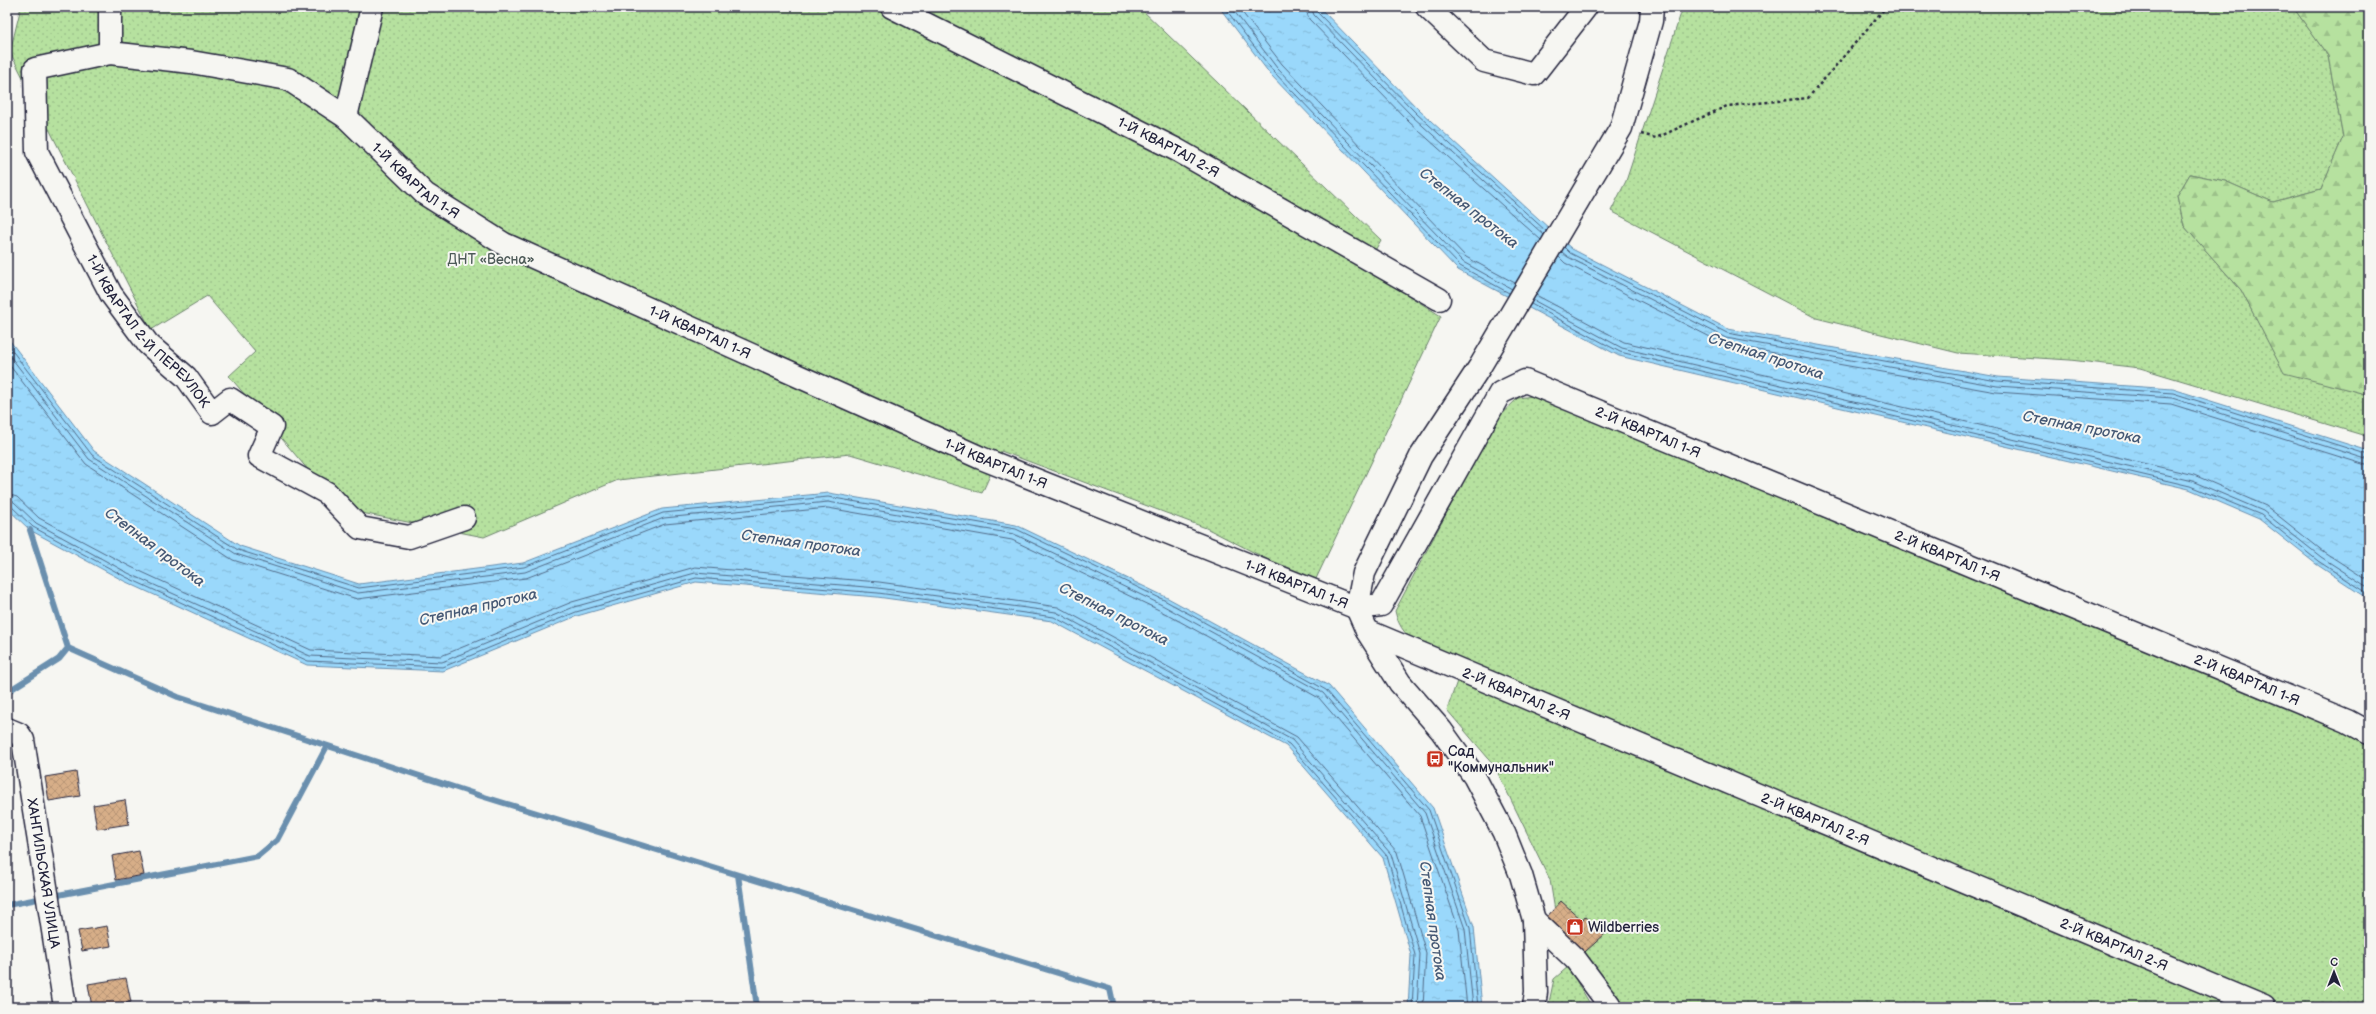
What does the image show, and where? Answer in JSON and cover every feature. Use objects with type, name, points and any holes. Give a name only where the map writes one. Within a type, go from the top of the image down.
[{"type":"street","points":[[110,7],[110,53]]},
{"type":"street","points":[[346,117],[372,7]]},
{"type":"street","name":"1-Й КВАРТАЛ 2-Я","points":[[892,7],[1176,150],[1439,299]]},
{"type":"street","points":[[1427,7],[1484,61],[1534,74],[1586,7]]},
{"type":"street","points":[[1534,1007],[1536,992],[1534,920],[1520,875],[1504,833],[1474,776],[1441,730],[1400,683],[1367,631],[1357,608],[1364,573],[1421,456],[1482,362],[1621,128],[1651,21],[1652,7]]},
{"type":"street","name":"1-Й КВАРТАЛ 1-Я","points":[[110,53],[191,62],[288,79],[346,117],[425,194],[504,244],[981,458],[1357,608]]},
{"type":"street","name":"1-Й КВАРТАЛ 2-Й ПЕРЕУЛОК","points":[[110,53],[36,69],[37,152],[111,294],[148,344],[186,377],[212,413],[230,398],[272,427],[259,456],[327,493],[360,528],[409,537],[464,518]]},
{"type":"street","name":"2-Й КВАРТАЛ 1-Я","points":[[1357,608],[1381,605],[1500,393],[1525,381],[2346,721],[2369,733]]},
{"type":"street","name":"2-Й КВАРТАЛ 2-Я","points":[[1367,631],[2264,1007]]},
{"type":"street","name":"ХАНГИЛЬСКАЯ УЛИЦА","points":[[15,734],[65,1007]]},
{"type":"street","points":[[1534,920],[1576,960],[1611,1007]]},
{"type":"path","points":[[1621,128],[1656,138],[1727,106],[1808,98],[1886,7]]},
{"type":"green space","name":"ДНТ «Весна»","points":[[21,7],[1139,7],[1381,240],[1365,268],[1441,316],[1314,583],[1206,528],[1001,451],[982,493],[850,454],[618,480],[484,537],[341,509],[229,376],[255,352],[207,296],[151,330],[10,52]]},
{"type":"green space","points":[[1683,7],[2293,7],[2328,56],[2343,137],[2321,189],[2273,202],[2225,181],[2190,174],[2177,196],[2184,226],[2241,290],[2284,372],[2369,395],[2369,437],[2140,368],[2070,360],[1958,353],[1816,318],[1611,211],[1626,181]]},
{"type":"green space","points":[[2293,7],[2369,7],[2369,395],[2284,373],[2241,290],[2184,226],[2177,196],[2190,174],[2225,181],[2273,202],[2321,189],[2343,137],[2328,56]]},
{"type":"green space","points":[[1533,396],[2345,732],[2369,745],[2369,1007],[1621,1007],[1556,917],[1550,880],[1494,765],[1447,710],[1463,664],[1431,651],[1412,640],[1399,623],[1395,611],[1496,419],[1518,398]]},
{"type":"green space","points":[[1576,960],[1577,982],[1592,1007],[1548,1007],[1554,979]]},
{"type":"water","name":"Степная протока","points":[[1219,7],[1319,7],[1420,111],[1572,249],[1728,329],[1998,377],[2173,389],[2369,451],[2369,599],[2316,564],[2259,519],[2189,489],[1619,356],[1458,270],[1270,74]]},
{"type":"water","name":"Степная протока","points":[[7,337],[94,451],[240,546],[359,584],[523,563],[662,509],[829,493],[1016,525],[1166,597],[1329,686],[1433,808],[1474,927],[1482,1007],[1408,1007],[1411,955],[1383,858],[1286,746],[1052,621],[877,597],[696,582],[577,616],[443,671],[307,665],[124,581],[30,530],[7,508]]},
{"type":"building","points":[[76,772],[80,796],[49,801],[45,777]]},
{"type":"building","points":[[125,800],[129,824],[97,829],[93,805]]},
{"type":"building","points":[[139,851],[144,875],[116,880],[112,856]]},
{"type":"building","name":"Wildberries","points":[[1561,901],[1582,920],[1585,916],[1605,934],[1576,960],[1544,920]]},
{"type":"building","points":[[107,926],[111,946],[82,951],[78,931]]},
{"type":"building","points":[[126,978],[131,1002],[92,1007],[88,984]]},
{"type":"waterway","points":[[30,530],[68,648],[178,697],[478,795],[1110,989],[1114,1007]]},
{"type":"waterway","points":[[7,692],[59,659],[68,648]]},
{"type":"waterway","points":[[7,905],[258,856],[277,840],[327,746]]},
{"type":"waterway","points":[[738,875],[757,1007]]},
{"type":"place","name":"Сад \"Коммунальник\"","points":[[1435,759]]},
{"type":"place","name":"Wildberries","points":[[1575,927]]}]
